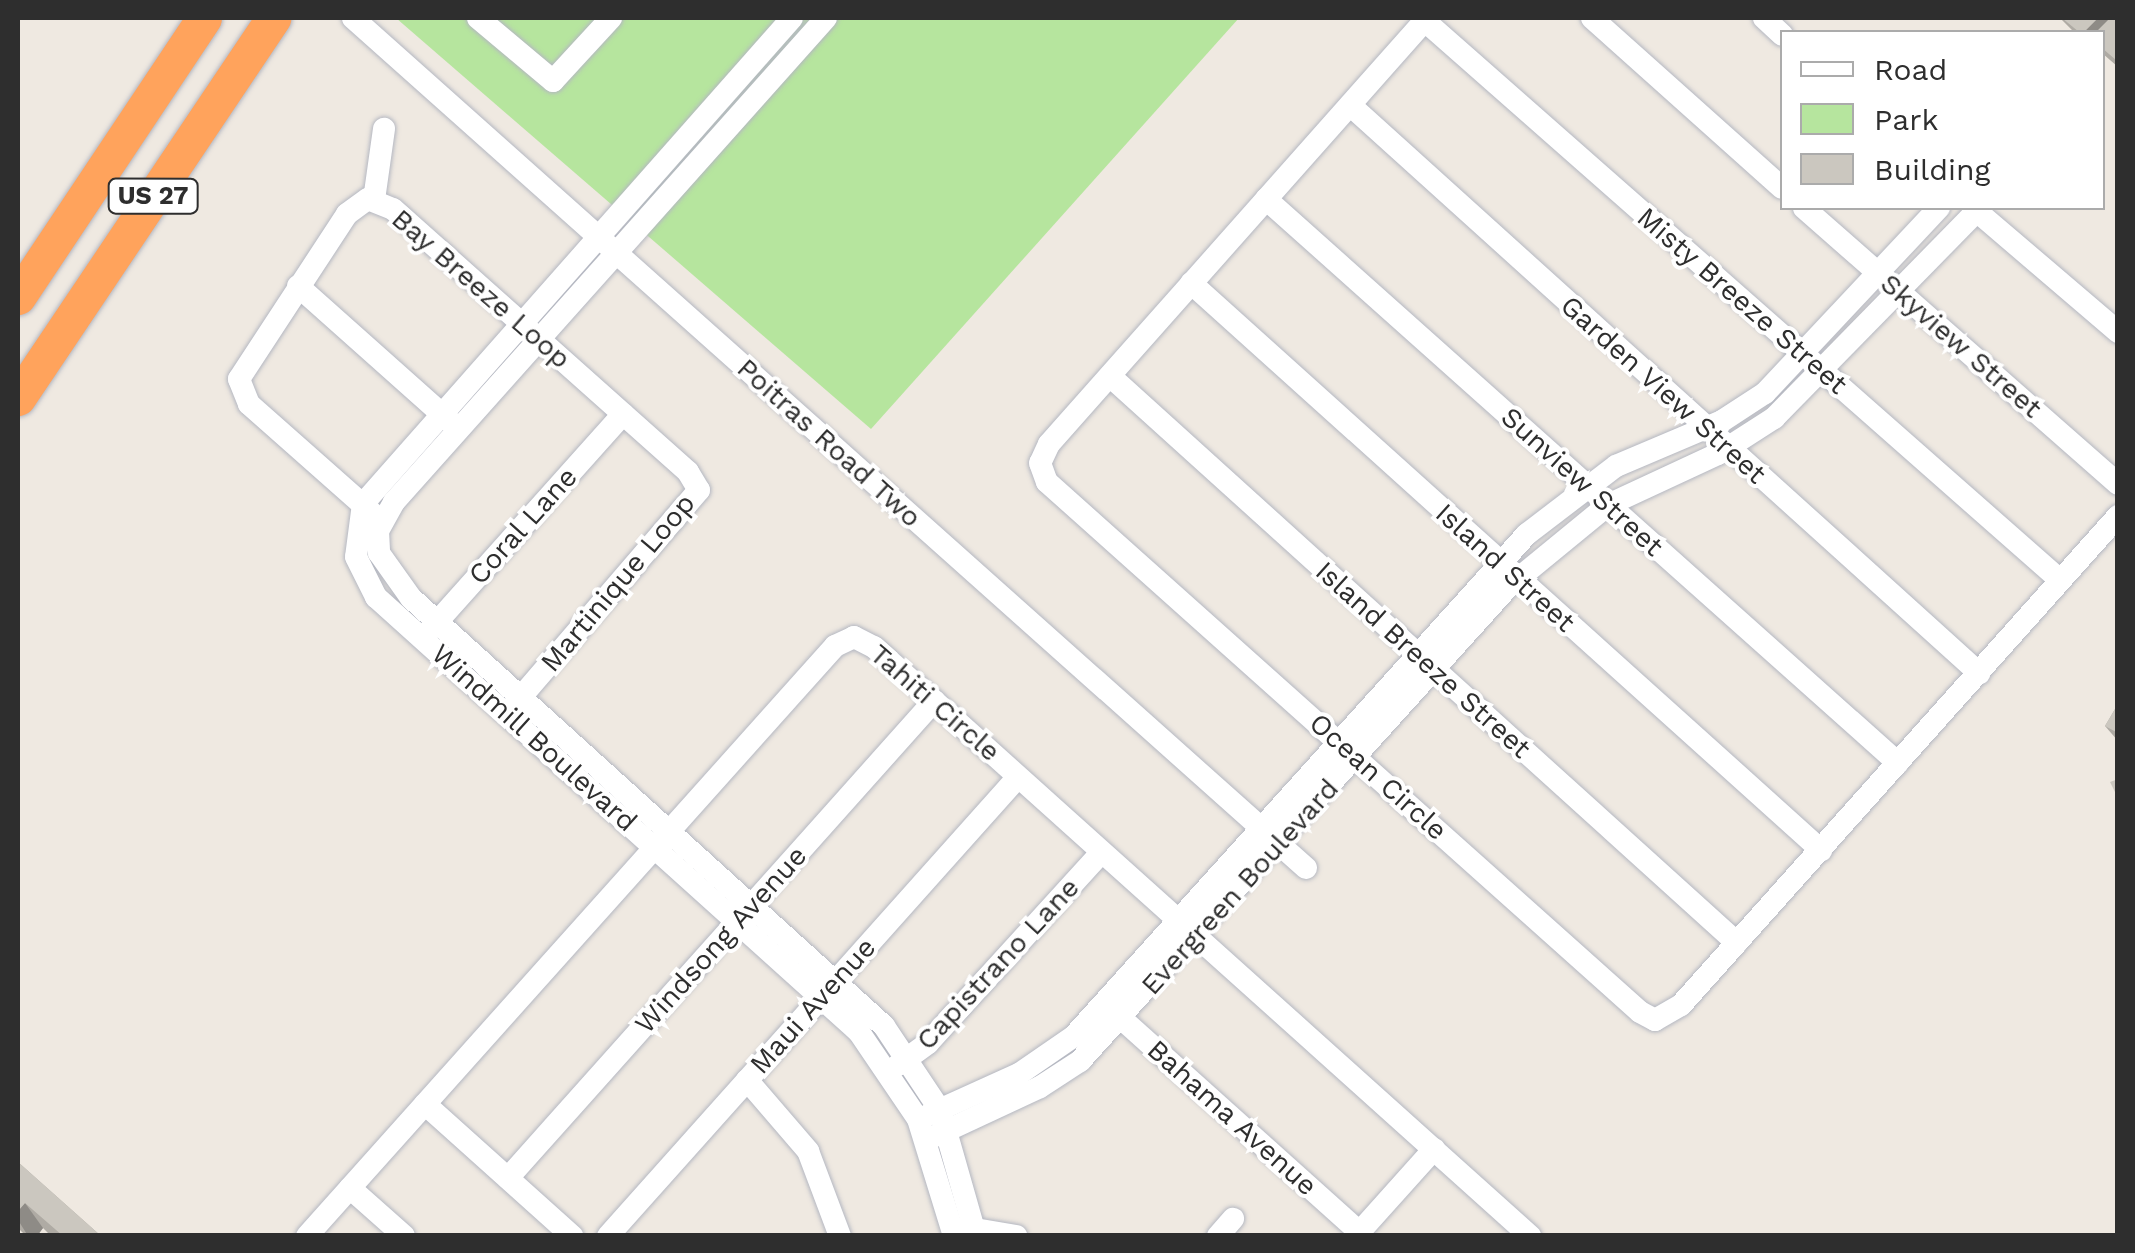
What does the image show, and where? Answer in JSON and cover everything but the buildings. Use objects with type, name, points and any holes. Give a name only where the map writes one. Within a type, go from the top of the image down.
[{"type":"highway","name":"US 27","points":[[18,296],[204,18]]},
{"type":"highway","points":[[88,294],[102,247],[246,18]]},
{"type":"highway","name":"US 27","points":[[18,398],[274,18]]},
{"type":"street","name":"Poitras Road Two","points":[[353,18],[1306,868]]},
{"type":"street","points":[[478,18],[553,81],[610,18]]},
{"type":"street","points":[[530,331],[597,236],[792,18]]},
{"type":"street","points":[[450,421],[382,521],[362,504],[450,421],[530,331],[616,252],[826,18]]},
{"type":"street","points":[[1592,18],[1780,186]]},
{"type":"street","name":"Ocean Circle","points":[[1426,19],[1050,444],[1040,463],[1047,482],[1655,1020],[1670,1016],[2118,516]]},
{"type":"street","name":"Misty Breeze Street","points":[[1426,19],[2060,580]]},
{"type":"street","name":"Garden View Street","points":[[1350,104],[1702,428],[1979,673]]},
{"type":"street","points":[[374,200],[384,129]]},
{"type":"street","name":"Sunview Street","points":[[1266,199],[1898,763]]},
{"type":"street","name":"Bay Breeze Loop","points":[[362,504],[240,388],[242,371],[346,214],[374,200],[393,209],[623,414]]},
{"type":"street","name":"Skyview Street","points":[[1806,210],[2118,484]]},
{"type":"street","name":"Evergreen Boulevard","points":[[1508,572],[1608,505],[1727,449],[1774,418],[1879,274],[1937,210]]},
{"type":"street","name":"Evergreen Boulevard","points":[[933,1125],[1034,1065],[1114,1011],[1586,487],[1616,466],[1702,428],[1813,364],[1898,292],[1974,210]]},
{"type":"street","points":[[1976,210],[2118,332]]},
{"type":"street","name":"Island Street","points":[[1192,283],[1508,572],[1821,850]]},
{"type":"street","points":[[298,286],[450,421]]},
{"type":"street","name":"Island Breeze Street","points":[[1110,376],[1737,943]]},
{"type":"street","name":"Coral Lane","points":[[430,630],[623,414]]},
{"type":"street","name":"Martinique Loop","points":[[514,705],[698,496],[694,478],[623,414]]},
{"type":"street","name":"Windmill Boulevard","points":[[362,504],[354,542],[360,571],[376,597],[430,630],[830,987],[899,1064],[933,1125],[968,1233]]},
{"type":"street","name":"Windmill Boulevard","points":[[382,521],[382,564],[430,630]]},
{"type":"street","name":"Tahiti Circle","points":[[307,1236],[840,641],[868,642],[1434,1149],[1519,1232]]},
{"type":"street","name":"Windsong Avenue","points":[[508,1178],[934,701]]},
{"type":"street","name":"Maui Avenue","points":[[608,1236],[1018,776]]},
{"type":"street","name":"Capistrano Lane","points":[[899,1064],[1102,852]]},
{"type":"street","name":"Bahama Avenue","points":[[1114,1011],[1358,1234]]},
{"type":"street","points":[[747,1080],[808,1151],[840,1236]]},
{"type":"street","points":[[425,1104],[572,1236]]},
{"type":"street","points":[[1358,1234],[1434,1149]]},
{"type":"street","points":[[350,1188],[404,1236]]},
{"type":"street","points":[[968,1233],[1016,1236]]},
{"type":"green space","points":[[396,18],[1239,18],[871,429]]}]
